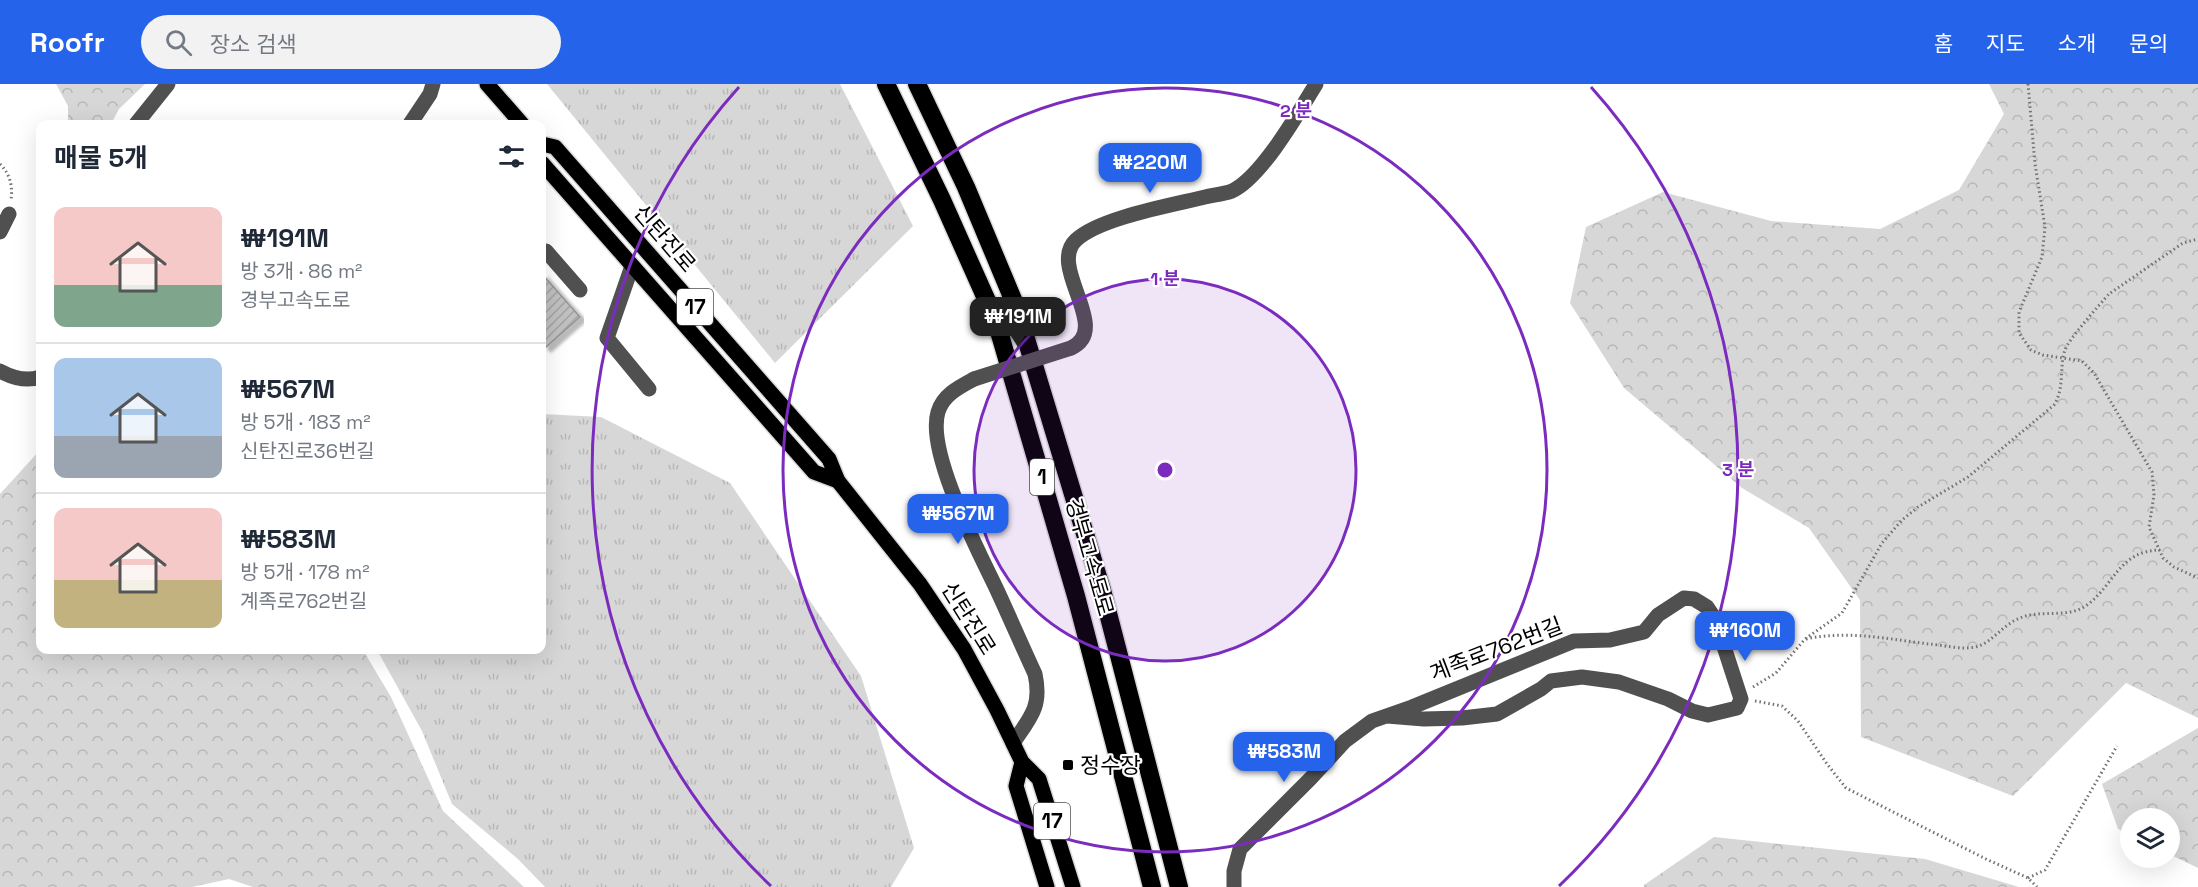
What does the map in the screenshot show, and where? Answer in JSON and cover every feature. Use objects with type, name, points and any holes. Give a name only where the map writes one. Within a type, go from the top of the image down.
[{"type":"highway","name":"경부고속도로","points":[[886,84],[942,200],[996,321],[1076,596],[1152,887]]},
{"type":"highway","name":"경부고속도로","points":[[917,84],[966,187],[1017,309],[1102,590],[1179,887]]},
{"type":"main road","points":[[487,84],[518,120]]},
{"type":"main road","name":"신탄진로","points":[[546,145],[555,147],[829,459],[838,481],[920,584],[964,649],[1022,762],[1039,779],[1073,887]]},
{"type":"main road","name":"신탄진로","points":[[546,168],[814,472],[838,481]]},
{"type":"main road","name":"17","points":[[1022,762],[1016,786],[1047,887]]},
{"type":"street","points":[[139,120],[168,84]]},
{"type":"street","points":[[413,120],[430,94],[433,84]]},
{"type":"street","points":[[1013,743],[1034,713],[1038,702],[1038,688],[1035,674],[962,513],[940,455],[936,429],[938,413],[944,399],[974,379],[1079,344],[1085,334],[1085,318],[1070,271],[1068,251],[1075,241],[1092,230],[1122,218],[1233,190],[1250,178],[1264,162],[1316,84]]},
{"type":"street","points":[[0,232],[9,214]]},
{"type":"street","points":[[546,254],[580,290]]},
{"type":"street","points":[[632,266],[607,338],[649,388]]},
{"type":"street","points":[[0,371],[13,378],[36,379]]},
{"type":"street","name":"계족로762번길","points":[[1234,887],[1234,871],[1240,849],[1345,741],[1372,721],[1574,641],[1610,640],[1644,632],[1658,615],[1684,598],[1694,599],[1707,607],[1715,619],[1741,699],[1737,708],[1708,715],[1692,711],[1668,699],[1620,682],[1582,677],[1551,681],[1497,714],[1433,718],[1387,716]]},
{"type":"path","points":[[2028,84],[2035,164],[2045,227],[2042,257],[2019,312],[2019,333],[2031,350],[2043,355],[2082,361],[2094,373],[2152,472],[2154,495],[2149,527],[2163,558],[2174,567],[2198,578]]},
{"type":"path","points":[[0,164],[6,171],[12,189],[9,214]]},
{"type":"path","points":[[1741,699],[1750,689],[1776,673],[1805,639],[1842,613],[1881,543],[1902,520],[1918,507],[1968,477],[2054,405],[2060,390],[2063,358],[2070,340],[2109,294],[2183,243],[2198,239]]},
{"type":"path","points":[[1805,639],[1846,634],[1954,647],[1975,647],[1987,642],[2020,618],[2082,608],[2095,598],[2132,557],[2140,552],[2160,550]]},
{"type":"path","points":[[1741,699],[1782,706],[1798,721],[1845,788],[2028,878],[2037,887]]},
{"type":"path","points":[[2028,878],[2045,870],[2117,746]]},
{"type":"green space","points":[[56,84],[145,84],[119,109],[113,120],[68,120],[68,106]]},
{"type":"green space","points":[[547,84],[840,84],[913,226],[775,363]]},
{"type":"green space","points":[[1989,84],[2198,84],[2198,718],[2126,683],[2013,796],[1861,737],[1860,600],[1809,528],[1742,488],[1624,388],[1570,303],[1586,227],[1663,192],[1771,221],[1880,229],[1959,190],[2004,114]]},
{"type":"green space","points":[[546,414],[601,417],[730,483],[861,676],[914,848],[891,887],[545,887],[518,859],[452,804],[422,731],[379,654],[546,654]]},
{"type":"green space","points":[[36,454],[36,654],[365,654],[391,697],[443,811],[524,887],[253,887],[229,879],[192,887],[0,887],[0,494]]},
{"type":"green space","points":[[2198,728],[2198,868],[2180,859],[2180,808],[2120,808],[2120,830],[2102,784]]},
{"type":"green space","points":[[1714,837],[1925,859],[2019,887],[1644,887]]},
{"type":"building","points":[[546,279],[580,317],[546,347]]},
{"type":"place","name":"정수장","points":[[1068,765]]}]
